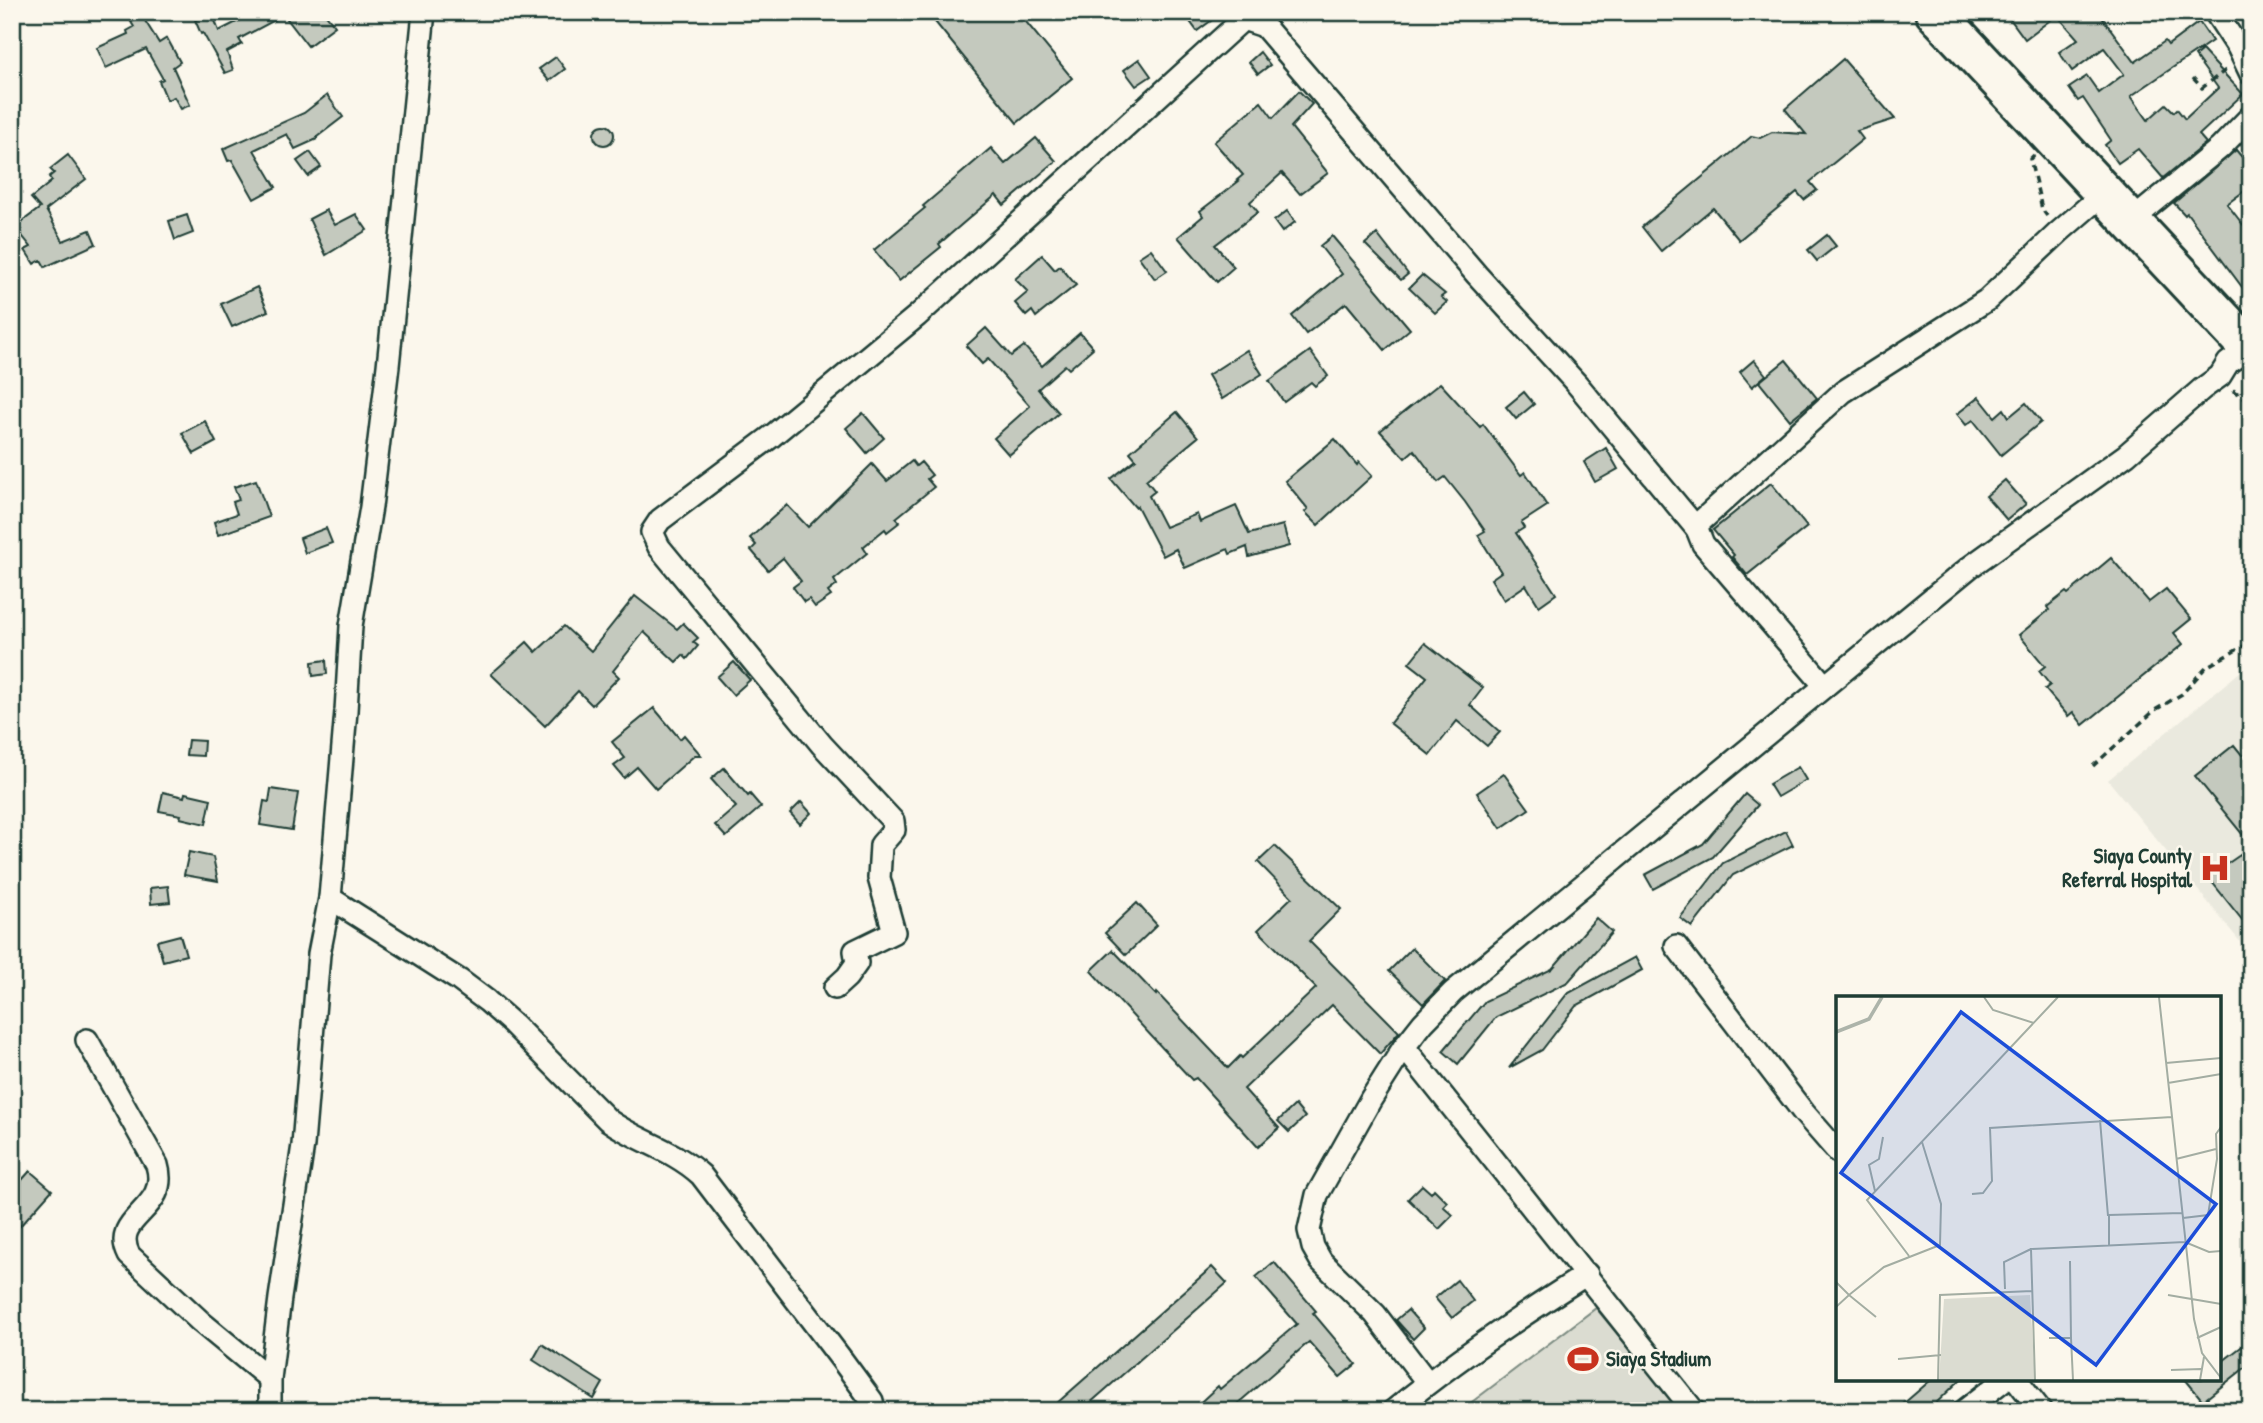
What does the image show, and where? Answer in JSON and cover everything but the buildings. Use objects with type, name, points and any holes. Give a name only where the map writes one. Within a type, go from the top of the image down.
[{"type":"highway","points":[[1934,12],[2250,348]]},
{"type":"street","points":[[270,1411],[270,1379],[279,1298],[303,1146],[319,954],[330,898],[351,626],[371,507],[388,366],[424,12]]},
{"type":"street","points":[[2215,12],[2238,47],[2248,69]]},
{"type":"street","points":[[835,988],[857,963],[855,951],[894,932],[879,877],[881,845],[894,830],[893,821],[822,745],[659,547],[652,532],[660,520],[793,420],[917,316],[1247,16],[1264,26],[1477,275],[1576,383],[1697,529],[1703,544],[1730,578],[1825,686]]},
{"type":"street","points":[[2130,222],[2220,148],[2251,116]]},
{"type":"street","points":[[1697,529],[1704,517],[1843,392],[1987,300],[2103,194]]},
{"type":"street","points":[[1427,1382],[1375,1314],[1321,1261],[1313,1247],[1309,1230],[1317,1195],[1371,1099],[1404,1047],[1423,1023],[1453,992],[1970,567],[2126,455],[2220,376],[2228,363],[2250,348]]},
{"type":"street","points":[[330,898],[459,980],[513,1024],[620,1129],[685,1161],[701,1175],[842,1360],[872,1401],[874,1411]]},
{"type":"street","points":[[1676,946],[1804,1113],[1836,1150]]},
{"type":"street","points":[[88,1040],[158,1165],[161,1178],[154,1198],[127,1229],[124,1238],[129,1255],[201,1322],[270,1379]]},
{"type":"street","points":[[1404,1047],[1694,1411]]},
{"type":"street","points":[[1393,1411],[1427,1382],[1525,1313],[1587,1274]]},
{"type":"street","points":[[1964,1411],[2002,1381]]},
{"type":"street","points":[[2018,1381],[2041,1411]]},
{"type":"path","points":[[2193,78],[2202,89],[2239,59],[2248,69]]},
{"type":"path","points":[[2051,135],[2030,159],[2042,209],[2059,232]]},
{"type":"path","points":[[2093,766],[2155,710],[2182,694],[2206,667],[2251,642]]},
{"type":"shaded area","name":"Siaya County Referral Hospital","points":[[2251,663],[2251,955],[2108,780]]},
{"type":"shaded area","name":"Siaya Stadium","points":[[1596,1308],[1681,1411],[1460,1411]]},
{"type":"place","name":"Siaya County Referral Hospital","points":[[2215,868]]},
{"type":"place","name":"Siaya Stadium","points":[[1583,1359]]}]
